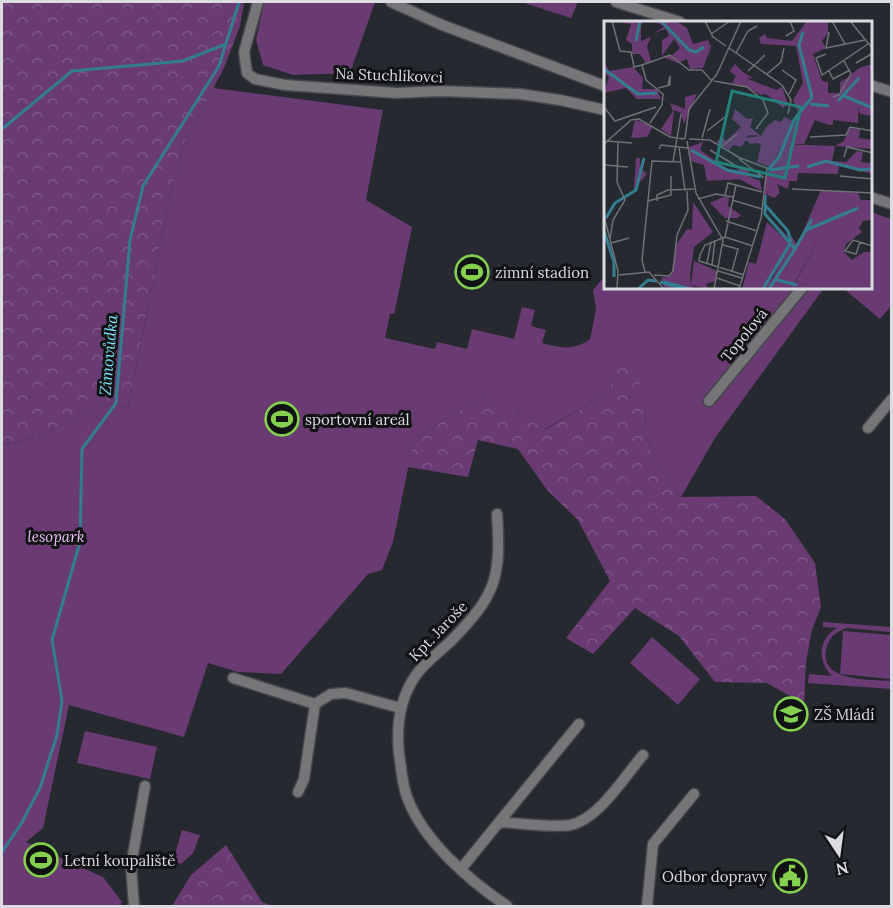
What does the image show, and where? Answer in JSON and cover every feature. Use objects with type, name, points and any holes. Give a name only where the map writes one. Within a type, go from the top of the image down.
[{"type":"street","name":"Na Stuchlíkovci","points":[[258,2],[244,52],[247,74],[255,79],[285,85],[397,93],[440,91],[520,94],[604,110]]},
{"type":"street","points":[[391,2],[453,30],[604,86]]},
{"type":"street","points":[[616,2],[677,21]]},
{"type":"street","points":[[872,86],[891,92]]},
{"type":"street","points":[[872,199],[891,204]]},
{"type":"street","name":"Topolová","points":[[709,401],[800,290]]},
{"type":"street","points":[[868,428],[891,399]]},
{"type":"street","name":"Kpt. Jaroše","points":[[497,514],[498,570],[492,590],[480,610],[416,676],[400,708],[398,742],[402,782],[422,828],[486,892],[507,906]]},
{"type":"street","points":[[233,678],[315,704],[331,694],[346,693],[400,708]]},
{"type":"street","points":[[298,792],[304,779],[315,704]]},
{"type":"street","points":[[461,869],[579,724]]},
{"type":"street","points":[[499,822],[568,826],[582,821],[599,807],[643,755]]},
{"type":"street","points":[[134,906],[131,866],[145,786]]},
{"type":"street","points":[[647,906],[653,844],[694,794]]},
{"type":"green space","points":[[2,2],[244,2],[240,26],[224,68],[185,141],[170,195],[128,408],[105,403],[39,436],[2,445]]},
{"type":"green space","points":[[264,2],[375,2],[350,73],[293,75],[263,65],[256,40]]},
{"type":"green space","points":[[521,2],[578,2],[571,18]]},
{"type":"green space","name":"sportovní areál","points":[[213,88],[383,110],[366,200],[412,227],[395,310],[394,314],[390,314],[385,338],[435,349],[437,342],[467,349],[472,329],[514,339],[522,307],[535,310],[531,326],[546,330],[542,343],[573,347],[590,339],[596,309],[593,290],[604,277],[604,290],[823,290],[715,438],[681,497],[657,464],[646,436],[645,401],[625,356],[611,380],[610,392],[545,429],[481,397],[414,439],[393,542],[382,570],[368,574],[281,674],[238,672],[208,663],[184,737],[69,705],[43,828],[26,842],[103,877],[122,902],[120,906],[2,906],[2,445],[39,436],[105,403],[128,408],[170,195],[185,141]]},
{"type":"green space","points":[[872,212],[891,219],[891,306],[880,319],[845,290],[872,290]]},
{"type":"green space","points":[[624,355],[636,372],[645,401],[646,436],[657,464],[681,497],[756,496],[785,519],[815,563],[821,607],[812,630],[806,662],[804,704],[767,683],[715,682],[679,636],[635,608],[593,654],[566,638],[610,581],[578,520],[547,490],[518,449],[478,440],[468,477],[408,467],[414,439],[481,397],[546,429],[610,392],[611,380]]},
{"type":"green space","points":[[823,622],[891,627],[891,632],[847,628],[840,631],[828,642],[826,658],[830,667],[837,673],[859,679],[891,681],[891,689],[808,683],[809,674],[832,676],[824,664],[822,651],[826,638],[837,628],[823,627]]},
{"type":"green space","points":[[843,631],[891,635],[891,679],[840,674]]},
{"type":"green space","points":[[652,637],[700,679],[678,705],[630,663]]},
{"type":"green space","points":[[85,731],[157,747],[150,779],[77,763]]},
{"type":"green space","points":[[182,830],[200,835],[193,853],[181,864],[173,861]]},
{"type":"green space","points":[[226,845],[262,902],[273,906],[172,906],[191,875]]},
{"type":"waterway","name":"Zimovůdka","points":[[2,852],[21,824],[40,788],[57,735],[62,701],[52,640],[80,542],[82,449],[116,403],[130,240],[143,186],[219,66],[239,2]]},
{"type":"waterway","points":[[2,129],[72,71],[183,61],[226,44]]},
{"type":"place","name":"zimní stadion","points":[[472,272]]},
{"type":"place","name":"sportovní areál","points":[[282,419]]},
{"type":"place","name":"ZŠ Mládí","points":[[791,714]]},
{"type":"place","name":"Letní koupaliště","points":[[41,860]]},
{"type":"place","name":"Odbor dopravy","points":[[790,876]]},
{"type":"park label","name":"lesopark","points":[[56,536]]}]
